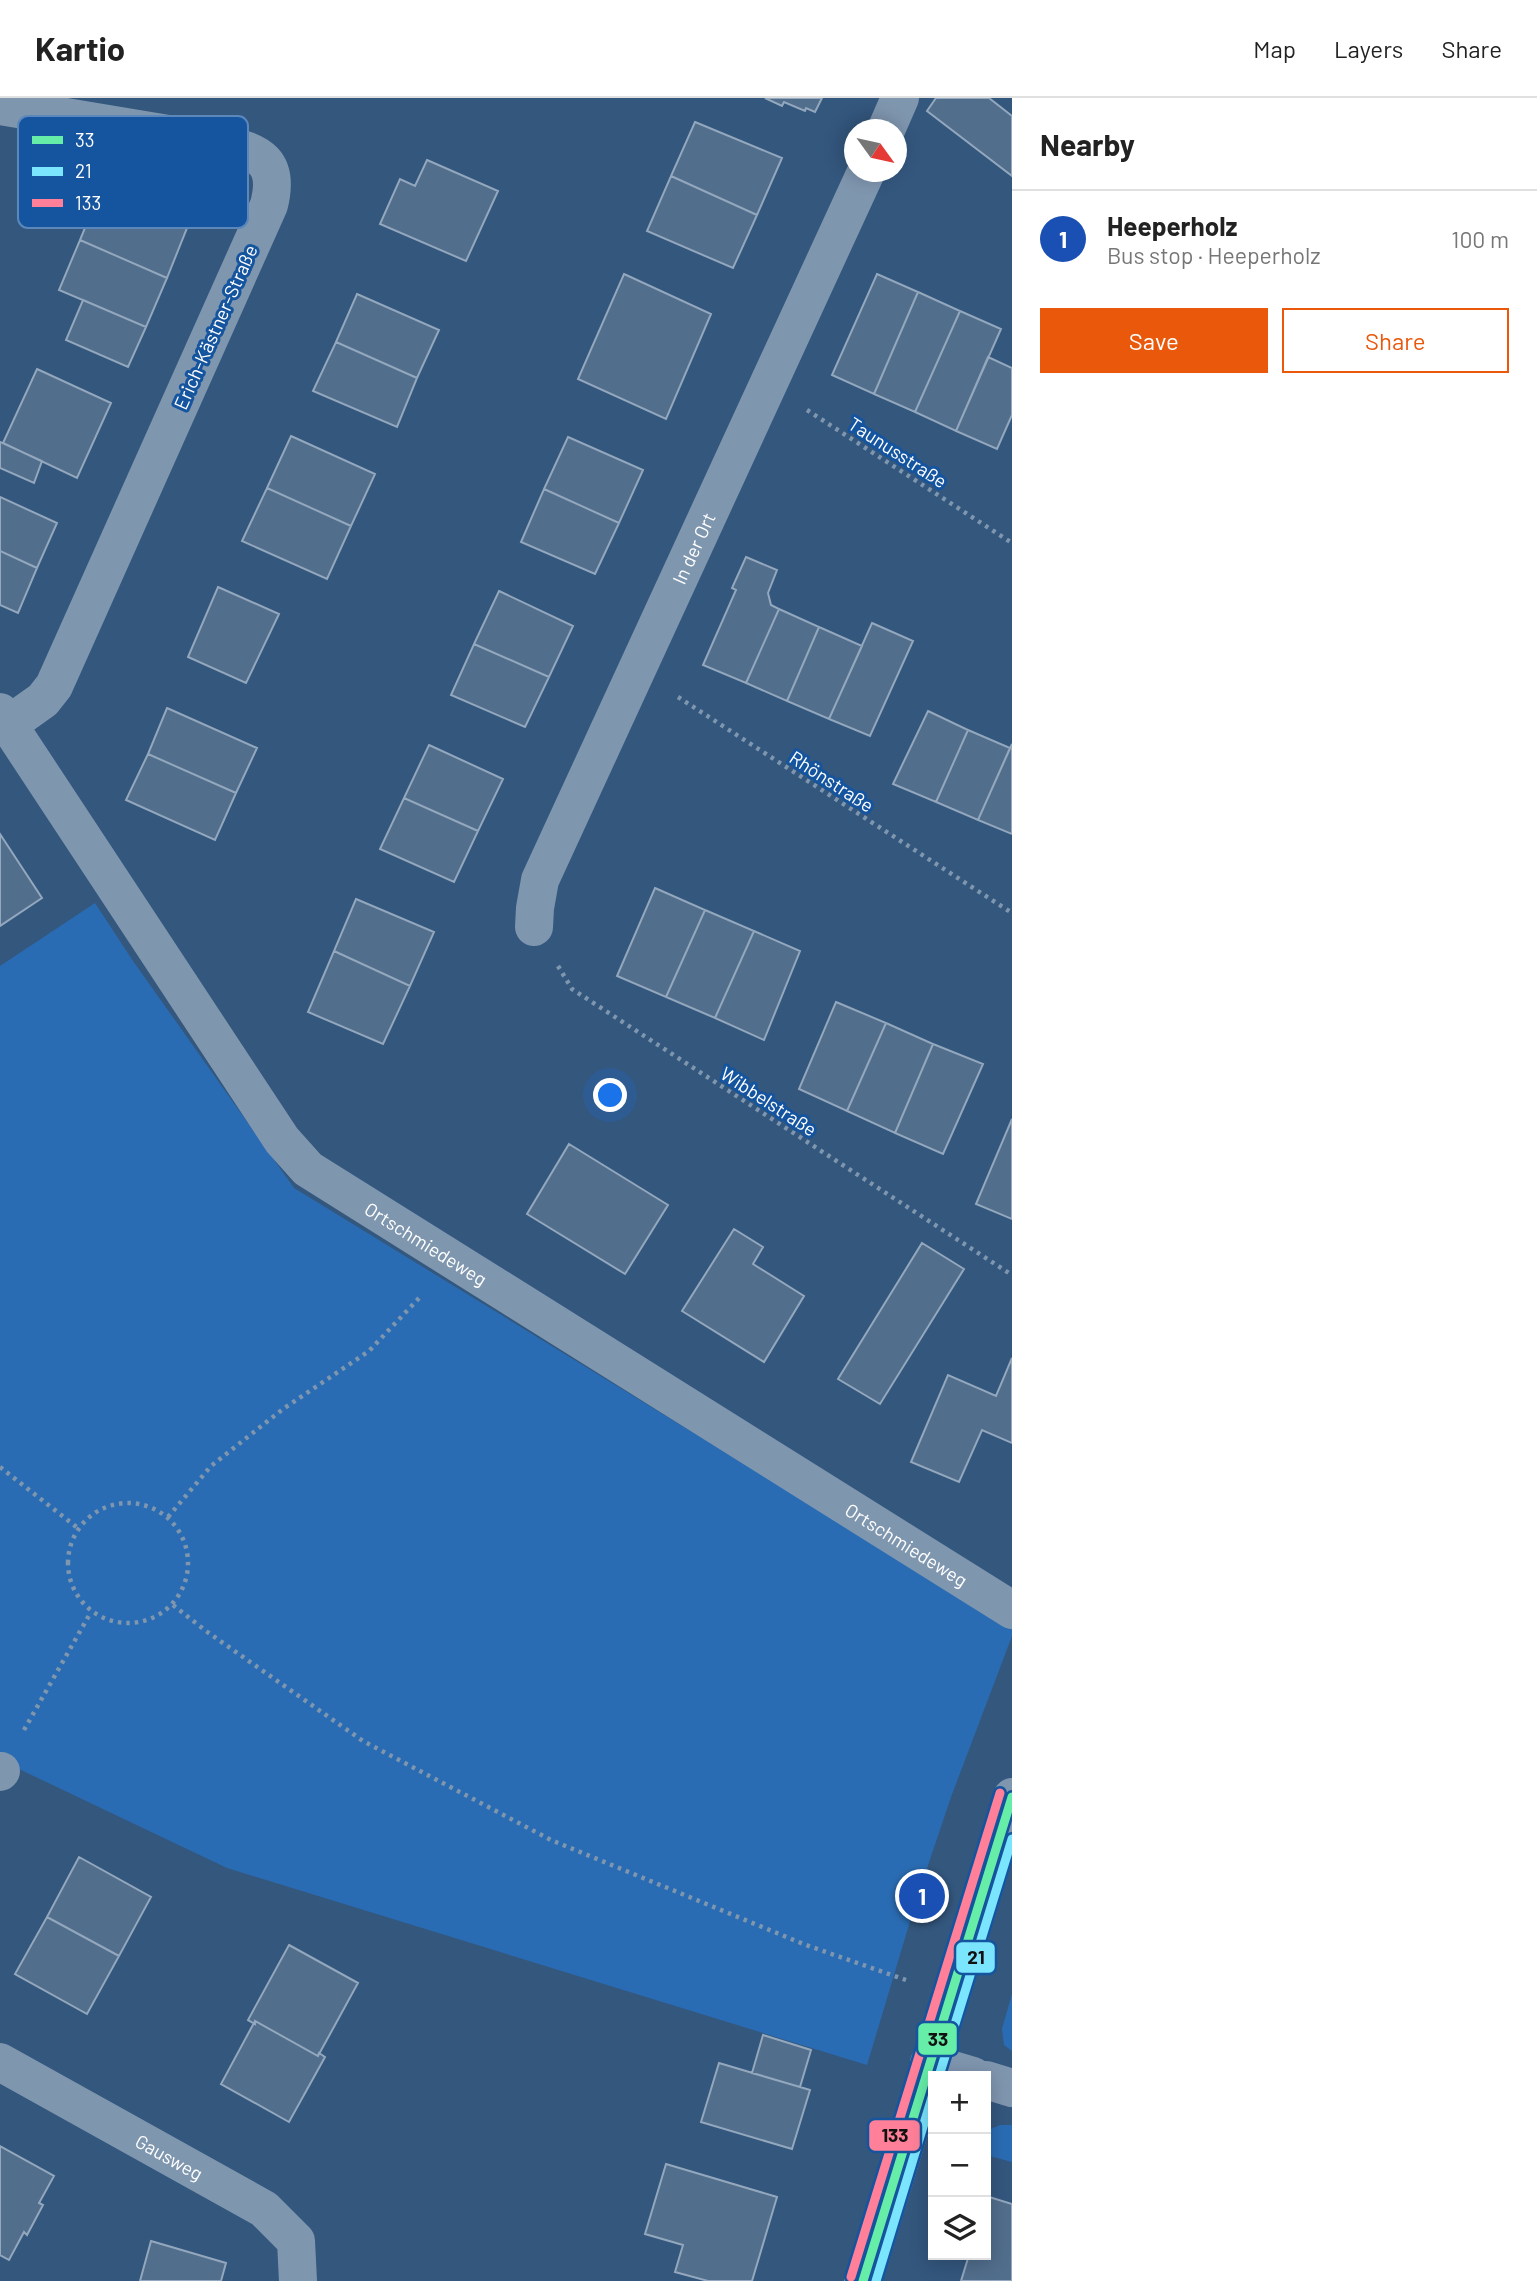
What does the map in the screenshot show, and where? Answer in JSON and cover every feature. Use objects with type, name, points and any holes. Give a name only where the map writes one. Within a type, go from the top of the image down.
[{"type":"street","points":[[891,119],[900,98]]},
{"type":"street","name":"Erich-Kästner-Straße","points":[[0,106],[60,116]]},
{"type":"street","name":"Erich-Kästner-Straße","points":[[4,719],[43,700],[54,686],[264,218],[274,186],[271,170],[262,157],[248,150]]},
{"type":"street","name":"In der Ort","points":[[534,927],[540,880],[861,182]]},
{"type":"street","name":"Ortschmiedeweg","points":[[4,719],[282,1140],[308,1169],[1012,1610]]},
{"type":"street","points":[[863,2281],[1012,1797]]},
{"type":"street","name":"Gausweg","points":[[0,2062],[264,2209],[296,2241],[298,2281]]},
{"type":"street","points":[[929,2063],[956,2071]]},
{"type":"street","points":[[991,2082],[1012,2088]]},
{"type":"path","name":"Taunusstraße","points":[[768,385],[1012,543]]},
{"type":"path","name":"Rhönstraße","points":[[638,671],[1012,913]]},
{"type":"path","name":"Wibbelstraße","points":[[534,927],[572,989],[1012,1275]]},
{"type":"path","points":[[168,1517],[211,1466],[283,1409],[369,1351],[431,1286],[448,1257]]},
{"type":"path","points":[[0,1467],[79,1529]]},
{"type":"path","points":[[120,1503],[145,1505],[168,1517],[183,1536],[189,1560],[186,1584],[173,1605],[148,1621],[118,1624],[91,1612],[72,1588],[68,1557],[79,1529],[97,1511],[120,1503]]},
{"type":"path","points":[[173,1605],[363,1741],[551,1840],[806,1945],[883,1973],[950,1992]]},
{"type":"path","points":[[0,1771],[91,1612]]},
{"type":"shaded area","points":[[95,903],[294,1188],[1012,1628],[1012,1636],[951,1797],[917,1898],[867,2065],[227,1868],[0,1760],[0,966]]},
{"type":"shaded area","points":[[1012,1994],[1012,2051],[1004,2045],[1002,2029]]},
{"type":"shaded area","points":[[1000,2125],[1012,2125],[1012,2162],[991,2156],[991,2129]]},
{"type":"building","points":[[765,98],[822,98],[815,112],[806,108],[805,111],[784,102],[782,106]]},
{"type":"building","points":[[936,98],[989,98],[1012,116],[1012,176],[927,111]]},
{"type":"building","points":[[695,122],[782,158],[757,215],[671,176]]},
{"type":"building","points":[[427,160],[498,191],[466,261],[380,224],[400,179],[415,186]]},
{"type":"building","points":[[671,176],[757,215],[733,268],[647,231]]},
{"type":"building","points":[[85,228],[187,228],[167,278],[80,240]]},
{"type":"building","points":[[80,240],[167,278],[146,327],[59,290]]},
{"type":"building","points":[[624,274],[711,314],[666,419],[578,379]]},
{"type":"building","points":[[877,274],[918,292],[874,394],[832,375]]},
{"type":"building","points":[[918,292],[960,311],[915,412],[874,394]]},
{"type":"building","points":[[357,294],[439,330],[417,378],[336,342]]},
{"type":"building","points":[[83,300],[146,327],[128,367],[66,340]]},
{"type":"building","points":[[960,311],[1001,329],[956,431],[915,412]]},
{"type":"building","points":[[336,342],[417,378],[397,427],[313,391]]},
{"type":"building","points":[[988,357],[1012,368],[1012,415],[997,449],[956,431]]},
{"type":"building","points":[[37,369],[111,403],[77,478],[3,443]]},
{"type":"building","points":[[291,436],[375,474],[351,526],[267,488]]},
{"type":"building","points":[[568,437],[643,470],[619,523],[544,489]]},
{"type":"building","points":[[0,442],[42,461],[34,483],[0,468]]},
{"type":"building","points":[[267,488],[351,526],[327,579],[242,541]]},
{"type":"building","points":[[544,489],[619,523],[595,574],[521,542]]},
{"type":"building","points":[[0,497],[57,523],[37,568],[0,551]]},
{"type":"building","points":[[0,551],[37,568],[18,613],[0,605]]},
{"type":"building","points":[[746,557],[777,570],[768,593],[771,605],[779,609],[746,683],[703,665],[736,590],[732,588]]},
{"type":"building","points":[[218,587],[279,614],[246,683],[188,657]]},
{"type":"building","points":[[499,591],[573,626],[549,677],[474,644]]},
{"type":"building","points":[[779,609],[819,627],[787,701],[746,683]]},
{"type":"building","points":[[872,623],[913,641],[870,736],[829,719]]},
{"type":"building","points":[[819,627],[862,646],[829,719],[787,701]]},
{"type":"building","points":[[474,644],[549,677],[525,727],[451,695]]},
{"type":"building","points":[[167,708],[257,748],[236,793],[148,754]]},
{"type":"building","points":[[928,711],[968,730],[936,802],[893,784]]},
{"type":"building","points":[[968,730],[1010,748],[978,820],[936,802]]},
{"type":"building","points":[[1012,744],[1012,834],[978,820]]},
{"type":"building","points":[[429,745],[503,779],[478,831],[404,798]]},
{"type":"building","points":[[148,754],[236,793],[215,840],[126,800]]},
{"type":"building","points":[[404,798],[478,831],[454,882],[380,849]]},
{"type":"building","points":[[0,834],[42,898],[0,926]]},
{"type":"building","points":[[655,888],[705,910],[666,997],[617,976]]},
{"type":"building","points":[[356,899],[434,932],[410,986],[334,951]]},
{"type":"building","points":[[705,910],[754,931],[715,1018],[666,997]]},
{"type":"building","points":[[754,931],[800,951],[764,1040],[715,1018]]},
{"type":"building","points":[[334,951],[410,986],[383,1044],[308,1012]]},
{"type":"building","points":[[836,1002],[886,1023],[847,1111],[799,1089]]},
{"type":"building","points":[[886,1023],[933,1044],[895,1133],[847,1111]]},
{"type":"building","points":[[933,1044],[983,1064],[943,1154],[895,1133]]},
{"type":"building","points":[[1012,1119],[1012,1219],[976,1204]]},
{"type":"building","points":[[569,1144],[668,1205],[625,1274],[527,1214]]},
{"type":"building","points":[[734,1229],[763,1247],[753,1264],[804,1296],[764,1362],[682,1311]]},
{"type":"building","points":[[922,1243],[964,1269],[880,1404],[838,1379]]},
{"type":"building","points":[[1012,1358],[1012,1443],[982,1430],[959,1482],[911,1462],[948,1375],[996,1396]]},
{"type":"building","points":[[79,1857],[151,1897],[119,1956],[47,1917]]},
{"type":"building","points":[[47,1917],[119,1956],[87,2014],[15,1974]]},
{"type":"building","points":[[289,1945],[358,1983],[318,2056],[255,2021],[255,2024],[248,2020]]},
{"type":"building","points":[[255,2021],[318,2056],[319,2053],[325,2057],[289,2122],[221,2084]]},
{"type":"building","points":[[763,2035],[811,2050],[800,2087],[752,2073]]},
{"type":"building","points":[[719,2063],[810,2090],[792,2149],[701,2122]]},
{"type":"building","points":[[0,2146],[54,2176],[39,2203],[43,2205],[27,2235],[24,2232],[9,2260],[0,2255]]},
{"type":"building","points":[[666,2164],[777,2197],[752,2281],[708,2281],[675,2272],[683,2245],[645,2234]]},
{"type":"building","points":[[991,2198],[1012,2204],[1012,2281],[961,2281],[967,2260],[991,2260]]},
{"type":"building","points":[[151,2241],[226,2263],[221,2281],[140,2281]]},
{"type":"transit line","name":"133","points":[[851,2277],[1000,1793]]},
{"type":"transit line","name":"33","points":[[863,2281],[1012,1797]]},
{"type":"transit line","name":"21","points":[[941,2071],[1012,1839]]},
{"type":"transit line","name":"21","points":[[876,2281],[928,2110]]},
{"type":"place","name":"Heeperholz","points":[[922,1896]]}]
